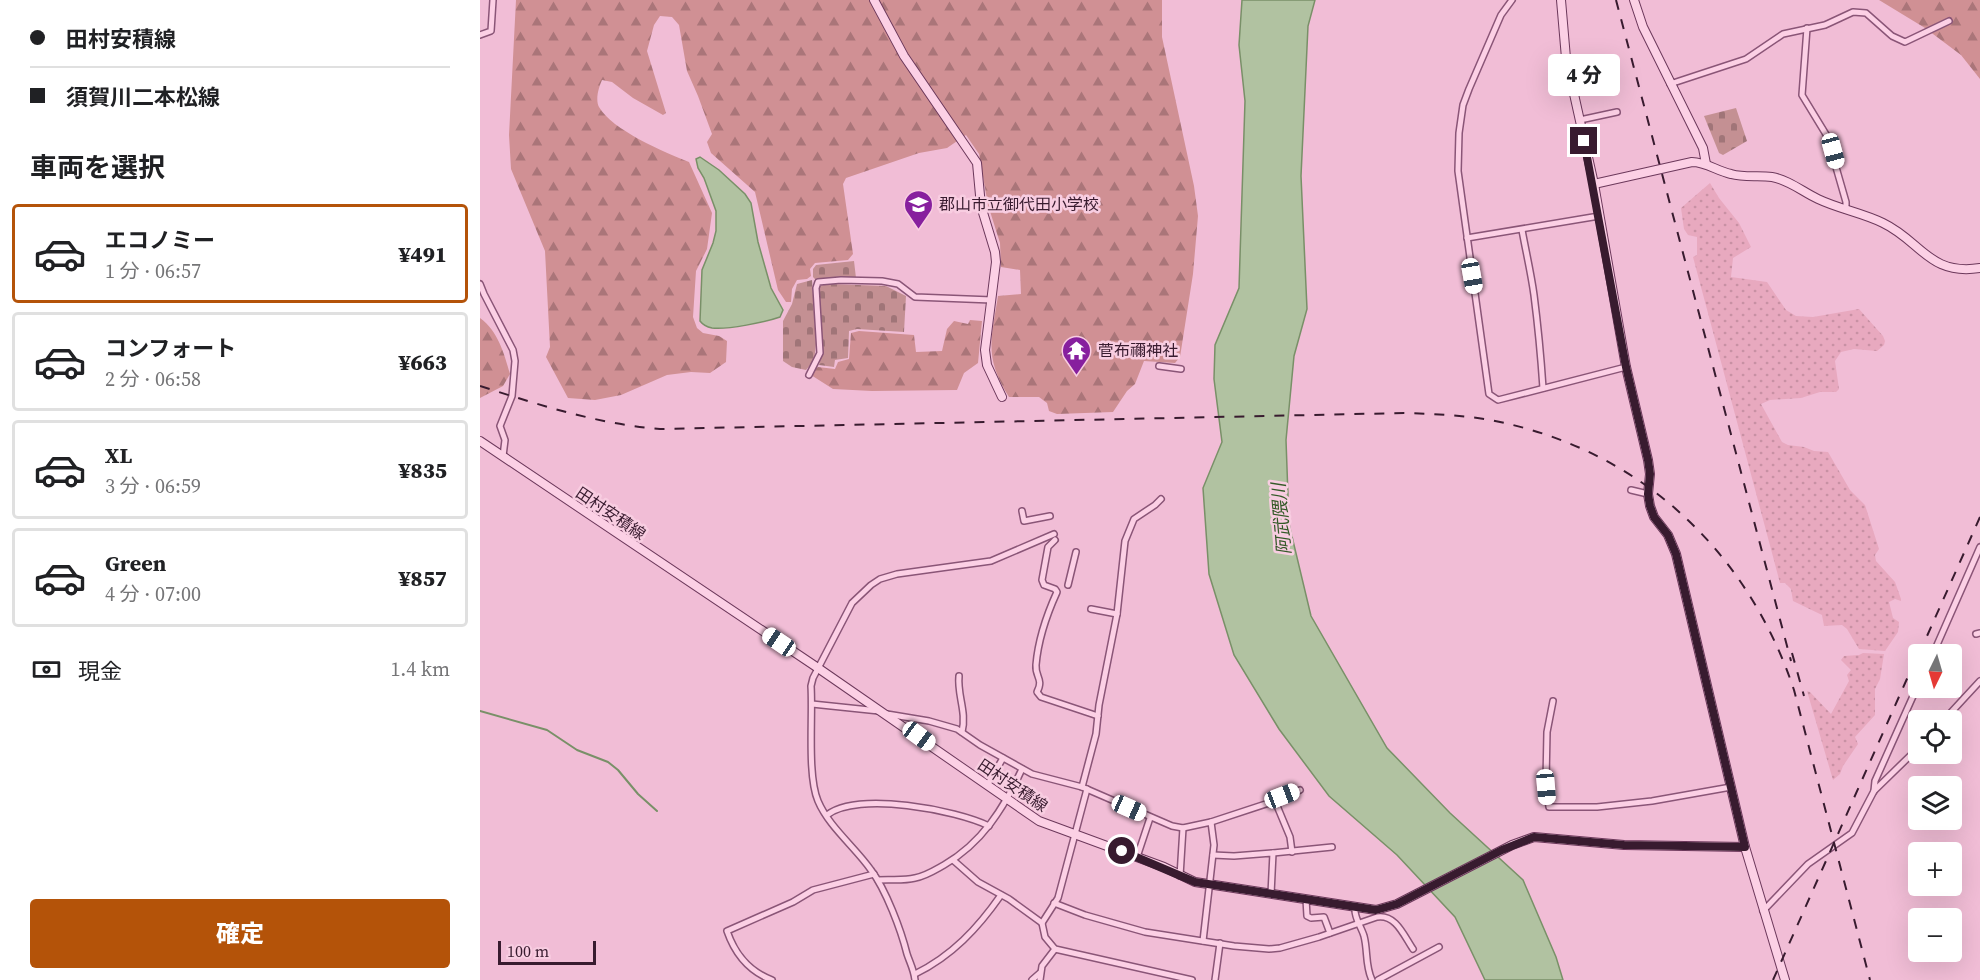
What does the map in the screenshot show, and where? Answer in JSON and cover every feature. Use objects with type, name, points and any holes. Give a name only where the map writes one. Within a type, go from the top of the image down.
[{"type":"main road","points":[[874,0],[904,56],[976,163],[981,206],[995,252],[992,300],[985,350],[987,365],[1002,398]]},
{"type":"main road","points":[[1561,0],[1566,58],[1594,184],[1626,367],[1648,460],[1650,474],[1648,494],[1654,517],[1666,532],[1676,554],[1745,847],[1785,980]]},
{"type":"main road","points":[[1634,0],[1643,27],[1703,148],[1706,164]]},
{"type":"main road","points":[[1594,184],[1692,162],[1706,164],[1732,174],[1772,177],[1817,199],[1884,223],[1925,256],[1942,265],[1963,269],[1980,268]]},
{"type":"main road","name":"田村安積線","points":[[480,441],[883,712],[1039,821],[1137,857],[1180,876],[1209,885],[1381,910],[1416,895],[1528,838],[1542,837],[1624,845],[1745,847]]},
{"type":"street","points":[[480,35],[491,31],[493,0]]},
{"type":"street","points":[[1512,0],[1501,15],[1469,89],[1461,114],[1458,171],[1489,394],[1498,400],[1626,367]]},
{"type":"street","points":[[1670,84],[1746,59],[1783,34],[1825,25],[1852,12],[1861,11],[1874,18],[1892,36],[1905,42],[1949,21]]},
{"type":"street","points":[[1807,28],[1802,95],[1827,136],[1846,210]]},
{"type":"street","points":[[1580,120],[1617,112]]},
{"type":"street","points":[[1467,238],[1599,216]]},
{"type":"street","points":[[1522,230],[1534,294],[1543,388]]},
{"type":"street","points":[[809,375],[819,356],[816,288],[818,282],[841,280],[892,282],[903,287],[915,297],[992,300]]},
{"type":"street","points":[[480,284],[513,350],[515,361],[512,396],[500,426],[505,440],[503,456]]},
{"type":"street","points":[[1159,366],[1181,369]]},
{"type":"street","points":[[1631,490],[1648,494]]},
{"type":"street","points":[[1161,499],[1155,506],[1134,519],[1126,536],[1117,614],[1076,834],[1054,903],[1042,923],[1043,932],[1055,949],[1192,980]]},
{"type":"street","points":[[1022,511],[1024,521],[1050,516]]},
{"type":"street","points":[[1001,895],[982,922],[961,943],[914,978],[904,939],[878,880],[817,799],[814,785],[811,686],[852,603],[880,579],[897,574],[991,561],[1055,537],[1048,547],[1042,580],[1044,585],[1057,592],[1041,637],[1035,668],[1040,681],[1037,692],[1044,698],[1098,716]]},
{"type":"street","points":[[1937,644],[1980,547]]},
{"type":"street","points":[[1068,585],[1076,552]]},
{"type":"street","points":[[1091,609],[1117,614]]},
{"type":"street","points":[[959,676],[960,695],[965,716],[962,732]]},
{"type":"street","points":[[1953,710],[1980,681]]},
{"type":"street","points":[[1874,791],[1875,781],[1912,698]]},
{"type":"street","points":[[1553,701],[1547,735],[1546,781],[1549,807],[1597,807],[1644,802],[1731,787]]},
{"type":"street","points":[[812,704],[883,712],[929,721],[962,732],[1022,769],[1044,778],[1084,788],[1150,818],[1183,828],[1211,822],[1275,801],[1300,790]]},
{"type":"street","points":[[988,784],[1003,758]]},
{"type":"street","points":[[1763,911],[1808,864],[1852,833],[1874,791],[1908,758]]},
{"type":"street","points":[[878,880],[915,878],[929,873],[953,860],[974,844],[989,826],[1022,769]]},
{"type":"street","points":[[1275,801],[1290,837],[1292,852]]},
{"type":"street","points":[[827,815],[862,804],[880,802],[938,811],[989,826]]},
{"type":"street","points":[[1137,857],[1150,818]]},
{"type":"street","points":[[1203,941],[1214,845],[1211,822]]},
{"type":"street","points":[[1180,876],[1183,828]]},
{"type":"street","points":[[1213,855],[1234,856],[1332,847]]},
{"type":"street","points":[[1270,894],[1273,853]]},
{"type":"street","points":[[953,860],[978,882],[1042,923]]},
{"type":"street","points":[[772,980],[746,965],[732,944],[727,931],[793,902],[813,890],[874,874]]},
{"type":"street","points":[[1306,899],[1307,916],[1324,917],[1330,933]]},
{"type":"street","points":[[1054,903],[1138,931],[1269,949],[1280,948],[1381,916],[1390,918],[1413,949]]},
{"type":"street","points":[[1355,908],[1354,914],[1364,939],[1367,970],[1372,980]]},
{"type":"street","points":[[1215,980],[1220,943]]},
{"type":"street","points":[[1380,980],[1439,947]]},
{"type":"street","points":[[1040,980],[1042,966],[1055,949]]},
{"type":"street","points":[[1032,980],[1040,973]]},
{"type":"shaded area","points":[[1710,183],[1739,223],[1751,247],[1733,258],[1731,277],[1767,282],[1786,310],[1796,316],[1813,317],[1859,309],[1885,341],[1877,351],[1854,349],[1841,352],[1835,361],[1839,389],[1836,392],[1820,392],[1801,398],[1770,400],[1761,404],[1782,442],[1814,451],[1828,452],[1850,490],[1865,505],[1879,549],[1875,555],[1876,561],[1895,582],[1901,599],[1901,601],[1895,599],[1889,602],[1893,618],[1899,622],[1898,632],[1885,651],[1859,649],[1847,629],[1842,625],[1824,626],[1822,615],[1793,601],[1791,589],[1785,583],[1780,583],[1693,257],[1697,255],[1697,237],[1688,235],[1684,229],[1681,208]]},
{"type":"shaded area","points":[[1863,653],[1884,654],[1880,679],[1875,689],[1875,715],[1855,737],[1858,744],[1840,774],[1833,780],[1807,691],[1831,714],[1849,681],[1847,675],[1851,670],[1841,660],[1844,656]]},
{"type":"green space","points":[[516,0],[1162,0],[1162,37],[1194,186],[1198,216],[1193,274],[1180,357],[1175,363],[1144,361],[1135,384],[1127,391],[1113,412],[1057,414],[1049,411],[1047,403],[1039,397],[1009,397],[996,371],[992,337],[998,296],[1021,294],[1020,270],[1001,267],[1000,243],[988,205],[979,154],[966,135],[947,148],[919,153],[846,178],[843,184],[853,254],[848,260],[815,263],[810,269],[811,276],[797,280],[792,289],[791,302],[786,302],[778,290],[755,192],[711,153],[707,142],[712,134],[687,71],[679,25],[672,17],[660,16],[654,25],[647,51],[666,113],[663,115],[633,98],[612,82],[602,80],[597,100],[599,107],[615,124],[653,146],[689,162],[712,213],[707,249],[696,271],[693,317],[697,328],[703,333],[719,336],[727,341],[726,362],[710,373],[691,372],[667,375],[621,395],[595,400],[568,398],[546,357],[550,347],[545,251],[511,169],[509,135]]},
{"type":"green space","points":[[1879,0],[1980,0],[1980,79],[1961,55],[1925,28]]},
{"type":"green space","points":[[1736,108],[1747,141],[1723,155],[1719,153],[1704,116]]},
{"type":"green space","points":[[854,261],[856,278],[816,280],[813,277],[813,269],[816,265]]},
{"type":"green space","points":[[812,280],[816,344],[814,361],[806,370],[792,367],[783,361],[783,321],[792,304],[797,284]]},
{"type":"green space","points":[[830,284],[886,286],[906,296],[904,332],[857,329],[849,331],[848,358],[835,360],[834,367],[819,365],[821,357],[818,286]]},
{"type":"green space","points":[[480,318],[496,336],[510,374],[503,386],[480,398]]},
{"type":"green space","points":[[970,320],[982,321],[978,363],[964,373],[957,390],[833,389],[811,375],[811,372],[818,367],[835,369],[838,362],[849,359],[851,333],[859,331],[914,335],[916,352],[942,351],[947,329],[954,321],[968,324]]},
{"type":"water","name":"阿武隈川","points":[[1242,0],[1315,0],[1308,26],[1301,176],[1307,309],[1294,356],[1286,440],[1289,524],[1311,616],[1387,748],[1450,813],[1523,880],[1556,957],[1563,980],[1485,980],[1455,917],[1397,855],[1329,796],[1279,729],[1234,655],[1209,574],[1203,488],[1222,442],[1214,379],[1215,345],[1239,288],[1245,101],[1239,45]]},
{"type":"water","points":[[700,157],[719,170],[745,194],[751,203],[758,242],[771,288],[783,310],[780,317],[727,328],[708,327],[700,321],[702,270],[716,231],[716,211],[698,168],[696,159]]},
{"type":"waterway","points":[[480,711],[547,730],[577,750],[608,762],[657,811]]},
{"type":"railway","points":[[1616,0],[1791,661]]},
{"type":"railway","points":[[480,386],[591,418],[660,429],[1404,413],[1490,420],[1544,434],[1593,454],[1639,481],[1680,513],[1716,550],[1747,592],[1774,639],[1794,690],[1870,980]]},
{"type":"railway","points":[[1923,644],[1980,517]]},
{"type":"railway","points":[[1792,653],[1804,696]]},
{"type":"railway","points":[[1773,980],[1908,676]]},
{"type":"place","name":"郡山市立御代田小学校","points":[[918,230]]},
{"type":"place","name":"菅布禰神社","points":[[1077,376]]},
{"type":"route","points":[[1122,851],[1195,882],[1376,910],[1397,904],[1528,838],[1554,837],[1624,845],[1745,847],[1676,554],[1666,532],[1654,517],[1648,501],[1650,474],[1648,460],[1626,367],[1594,184],[1584,141]]}]
